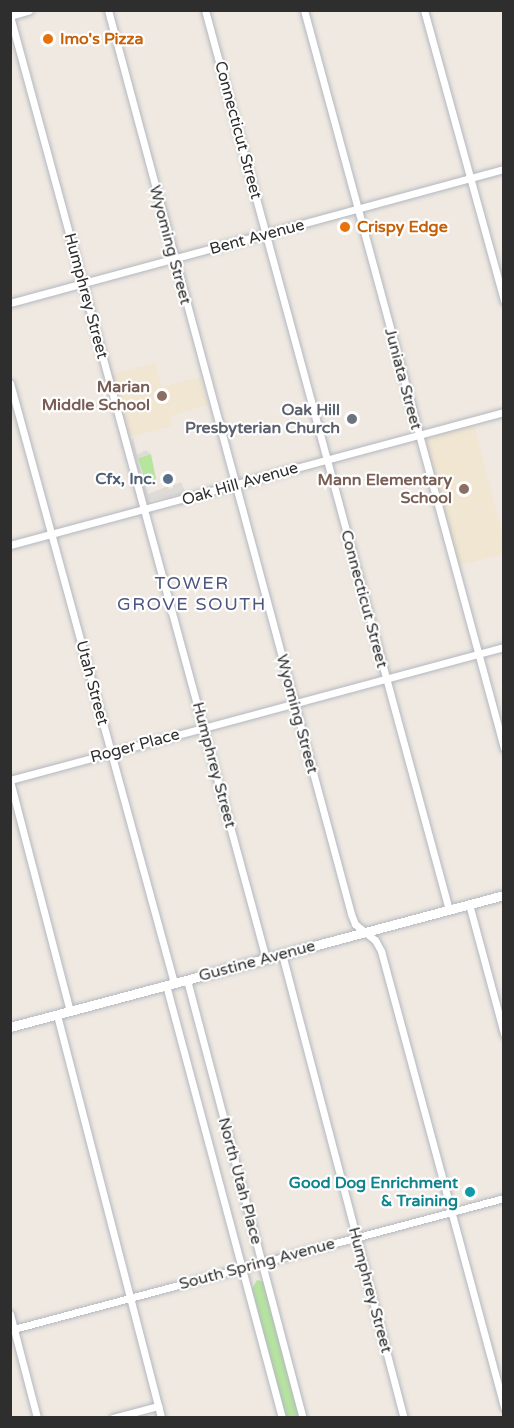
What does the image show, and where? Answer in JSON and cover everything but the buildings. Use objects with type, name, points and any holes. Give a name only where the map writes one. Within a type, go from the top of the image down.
[{"type":"street","points":[[10,15],[28,10]]},
{"type":"street","name":"Wyoming Street","points":[[108,10],[351,914],[357,926],[375,940],[381,951],[504,1408]]},
{"type":"street","name":"Connecticut Street","points":[[205,10],[448,910]]},
{"type":"street","name":"Juniata Street","points":[[304,10],[504,748]]},
{"type":"street","points":[[424,10],[504,301]]},
{"type":"street","name":"Humphrey Street","points":[[10,15],[266,959]]},
{"type":"street","name":"Bent Avenue","points":[[10,303],[504,170]]},
{"type":"street","name":"Utah Street","points":[[10,383],[111,753],[282,1418]]},
{"type":"street","name":"Oak Hill Avenue","points":[[10,544],[504,412]]},
{"type":"street","name":"Roger Place","points":[[10,780],[504,647]]},
{"type":"street","points":[[10,780],[70,1011]]},
{"type":"street","name":"Gustine Avenue","points":[[10,1027],[504,895]]},
{"type":"street","points":[[469,904],[504,1034]]},
{"type":"street","name":"Humphrey Street","points":[[282,954],[404,1418]]},
{"type":"street","name":"North Utah Place","points":[[188,980],[303,1418]]},
{"type":"street","points":[[57,1015],[161,1418]]},
{"type":"street","name":"South Spring Avenue","points":[[13,1330],[504,1198]]},
{"type":"street","points":[[10,1314],[37,1418]]},
{"type":"street","points":[[113,1418],[158,1406]]},
{"type":"shaded area","name":"Marian Middle School","points":[[155,363],[162,387],[200,377],[208,405],[170,416],[172,426],[129,437],[112,374]]},
{"type":"shaded area","name":"Mann Elementary School","points":[[474,424],[503,536],[503,554],[457,566],[425,442],[433,435]]},
{"type":"shaded area","points":[[133,438],[137,455],[146,450],[151,454],[138,458],[144,482],[154,481],[146,486],[148,494],[168,486],[169,489],[173,488],[173,485],[181,482],[186,493],[147,501],[131,443]]},
{"type":"green space","points":[[151,454],[156,479],[146,483],[138,458]]},
{"type":"green space","points":[[257,1280],[265,1282],[301,1417],[286,1417],[252,1289]]},
{"type":"place","name":"Imo's Pizza","points":[[48,39]]},
{"type":"place","name":"Crispy Edge","points":[[345,227]]},
{"type":"place","name":"Marian Middle School","points":[[162,396]]},
{"type":"place","name":"Oak Hill Presbyterian Church","points":[[352,419]]},
{"type":"place","name":"Cfx, Inc.","points":[[168,479]]},
{"type":"place","name":"Mann Elementary School","points":[[464,489]]},
{"type":"place","name":"Good Dog Enrichment & Training","points":[[470,1192]]},
{"type":"district","name":"TOWER GROVE SOUTH","points":[[192,594]]}]
